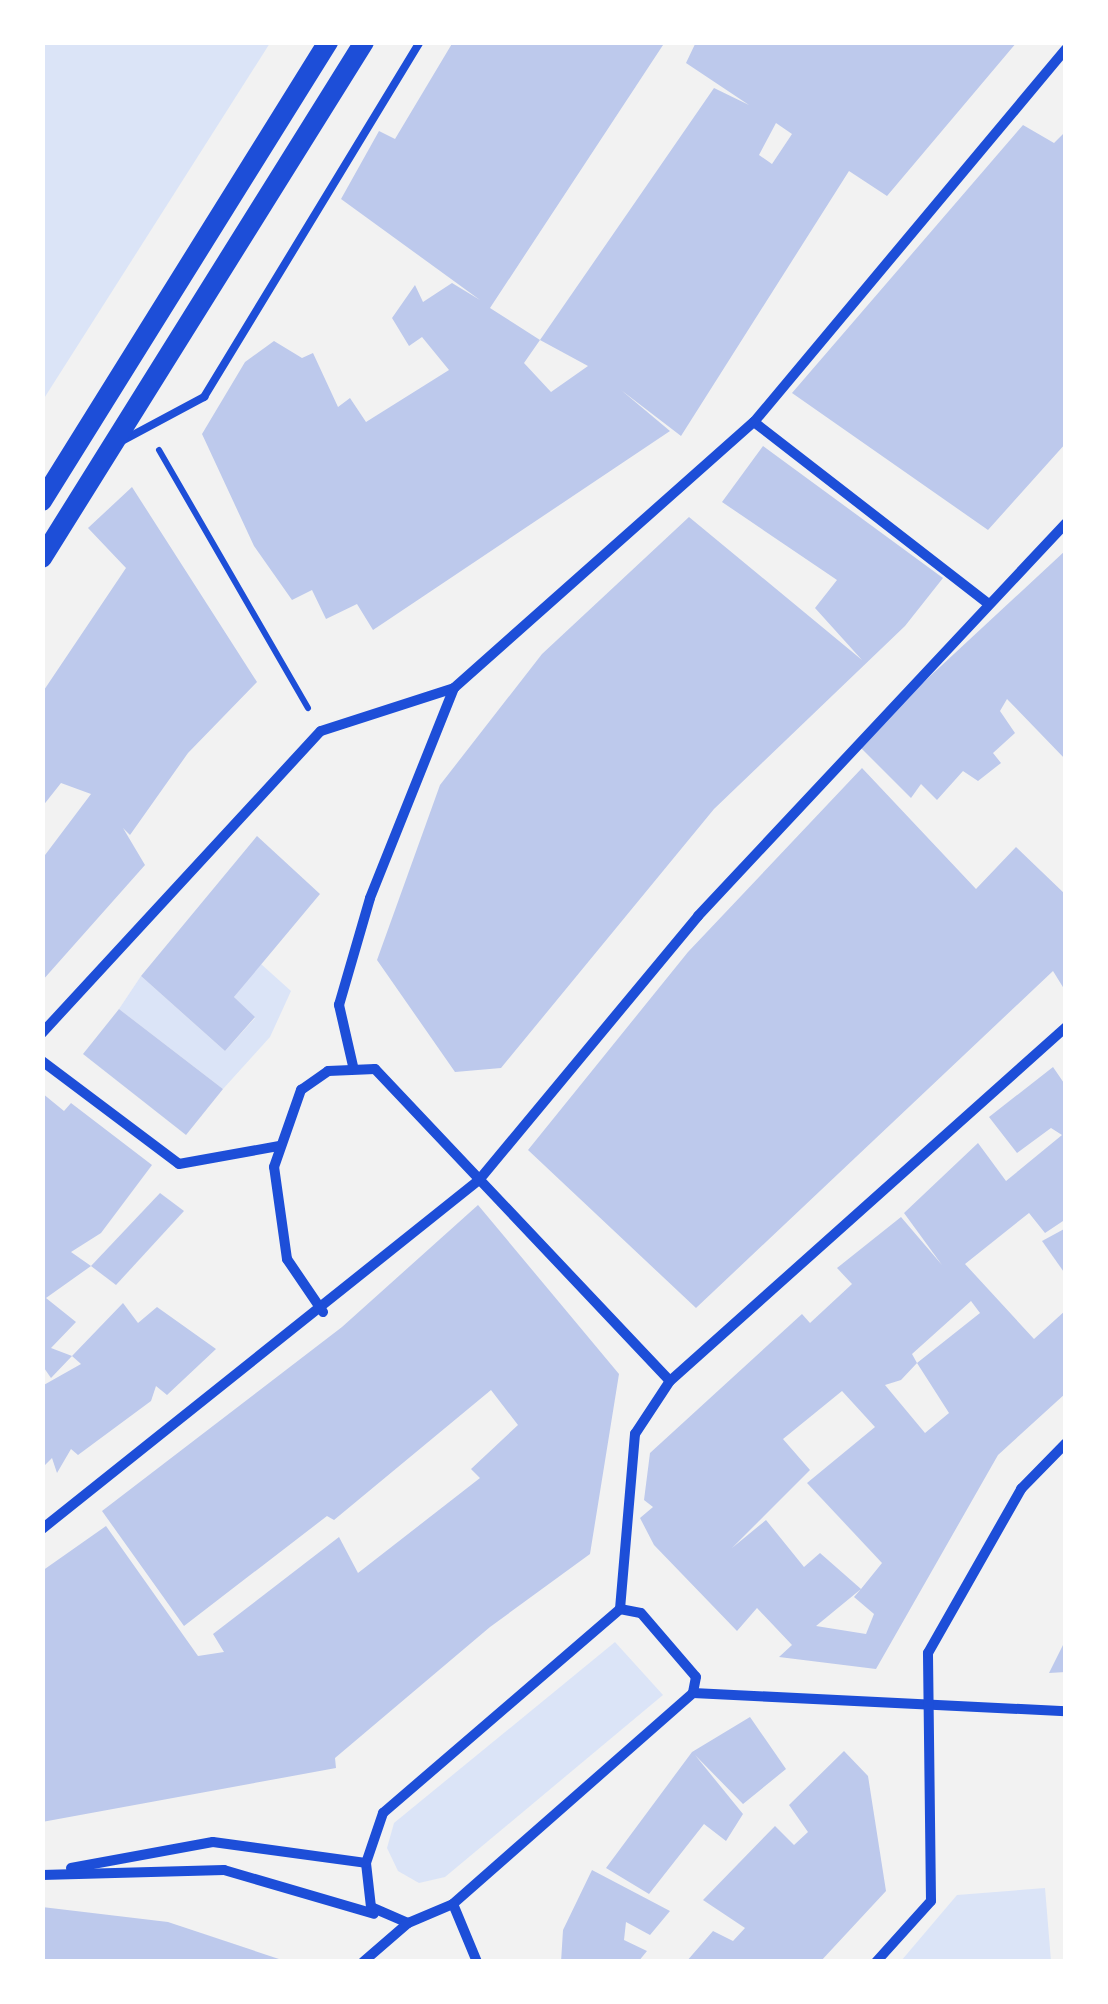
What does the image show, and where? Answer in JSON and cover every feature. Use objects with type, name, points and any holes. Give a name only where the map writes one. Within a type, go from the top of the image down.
[{"type":"main road","points":[[42,501],[328,42]]},
{"type":"main road","points":[[42,558],[364,42]]},
{"type":"street","points":[[42,1033],[321,731],[454,688],[754,422],[1066,49]]},
{"type":"street","points":[[754,422],[990,604]]},
{"type":"street","points":[[42,1529],[323,1312],[479,1180],[698,916],[1066,523]]},
{"type":"street","points":[[354,1066],[339,1005],[370,898],[454,688]]},
{"type":"street","points":[[389,1920],[371,1907],[366,1863],[383,1813],[620,1609],[636,1434],[670,1381],[1066,1027]]},
{"type":"street","points":[[42,1061],[178,1164],[279,1146]]},
{"type":"street","points":[[323,1312],[286,1260],[279,1146],[301,1090],[354,1066],[390,1080],[670,1381]]},
{"type":"street","points":[[876,1962],[931,1901],[925,1709],[928,1653],[1021,1489],[1066,1443]]},
{"type":"street","points":[[363,1962],[408,1923],[453,1904],[693,1693],[696,1677],[641,1613],[620,1609]]},
{"type":"street","points":[[693,1693],[925,1709],[1066,1712]]},
{"type":"street","points":[[42,1874],[213,1842],[366,1863]]},
{"type":"street","points":[[42,1874],[224,1870],[327,1893],[389,1920],[408,1923]]},
{"type":"street","points":[[453,1904],[477,1962]]},
{"type":"lane","points":[[114,444],[150,434],[204,397],[420,42]]},
{"type":"path","points":[[150,434],[321,731]]},
{"type":"shaded area","points":[[42,43],[270,43],[43,400]]},
{"type":"shaded area","points":[[261,964],[291,991],[270,1037],[223,1089],[119,1009],[141,976],[225,1051],[255,1018],[234,997]]},
{"type":"shaded area","points":[[615,1642],[663,1695],[445,1877],[419,1883],[398,1871],[387,1848],[394,1823]]},
{"type":"shaded area","points":[[1045,1888],[1051,1961],[901,1961],[957,1895]]},
{"type":"building","points":[[453,42],[665,42],[490,308],[540,340],[714,88],[749,105],[686,63],[696,42],[1017,42],[887,196],[849,171],[681,436],[621,390],[670,431],[373,630],[357,604],[326,619],[312,590],[292,600],[254,546],[202,434],[245,362],[274,341],[302,358],[313,353],[338,407],[350,398],[366,422],[449,370],[422,337],[409,346],[392,318],[415,285],[423,302],[452,283],[480,300],[341,199],[379,131],[395,139]],"holes":[[[776,123],[792,134],[772,164],[759,155]],[[540,340],[588,366],[551,392],[524,363]]]},
{"type":"building","points":[[1023,125],[1054,143],[1066,131],[1066,443],[988,530],[792,393]]},
{"type":"building","points":[[763,446],[943,578],[905,626],[714,809],[501,1068],[455,1072],[377,960],[440,785],[542,654],[689,517],[862,660],[815,608],[837,580],[722,502]]},
{"type":"building","points":[[132,487],[257,682],[188,753],[130,835],[123,828],[145,865],[42,981],[42,859],[91,794],[61,783],[42,807],[42,693],[126,568],[88,528]]},
{"type":"building","points":[[1066,550],[1066,760],[1007,699],[1000,711],[1015,733],[993,753],[1001,763],[978,781],[963,771],[937,800],[921,784],[911,798],[857,744]]},
{"type":"building","points":[[862,768],[976,889],[1016,847],[1066,895],[1066,992],[1053,971],[696,1308],[528,1150],[688,952]]},
{"type":"building","points":[[257,836],[320,894],[234,997],[255,1017],[225,1051],[141,976]]},
{"type":"building","points":[[119,1009],[223,1089],[186,1135],[83,1054]]},
{"type":"building","points":[[1053,1067],[1066,1086],[1066,1219],[1045,1233],[1029,1213],[965,1264],[1034,1339],[1066,1310],[1066,1393],[998,1455],[876,1669],[779,1657],[792,1645],[757,1608],[737,1631],[654,1545],[640,1518],[653,1507],[644,1500],[650,1453],[802,1314],[810,1323],[852,1284],[837,1268],[901,1217],[942,1265],[904,1213],[978,1143],[1006,1181],[1062,1135],[1051,1128],[1017,1153],[989,1117]],"holes":[[[971,1301],[980,1313],[917,1363],[912,1354]],[[917,1363],[949,1413],[925,1433],[885,1385],[901,1380]],[[842,1391],[875,1427],[807,1483],[882,1563],[861,1589],[820,1553],[804,1567],[766,1520],[732,1548],[810,1470],[783,1439]],[[861,1589],[854,1597],[874,1614],[866,1634],[816,1626]]]},
{"type":"building","points":[[42,1093],[64,1111],[71,1103],[152,1165],[101,1233],[71,1252],[91,1266],[46,1298],[76,1322],[51,1348],[72,1356],[51,1378],[42,1365]]},
{"type":"building","points":[[160,1193],[184,1211],[116,1285],[91,1266]]},
{"type":"building","points":[[478,1205],[619,1374],[590,1554],[490,1627],[335,1758],[336,1768],[42,1822],[42,1571],[106,1526],[198,1656],[224,1652],[213,1634],[339,1537],[358,1573],[480,1478],[471,1469],[518,1425],[491,1390],[334,1520],[327,1516],[184,1626],[102,1511],[342,1327]]},
{"type":"building","points":[[1066,1228],[1066,1275],[1042,1241]]},
{"type":"building","points":[[123,1303],[138,1323],[157,1307],[216,1349],[167,1395],[156,1386],[151,1401],[78,1455],[71,1449],[57,1473],[52,1458],[42,1468],[42,1386],[81,1364],[72,1356]]},
{"type":"building","points":[[1066,1639],[1066,1672],[1049,1673]]},
{"type":"building","points":[[750,1717],[786,1769],[743,1804],[695,1755],[743,1814],[726,1841],[704,1824],[649,1894],[606,1868],[692,1752]]},
{"type":"building","points":[[844,1751],[868,1776],[886,1891],[820,1962],[686,1962],[713,1931],[733,1941],[745,1928],[703,1900],[775,1826],[794,1845],[808,1832],[789,1805]]},
{"type":"building","points":[[592,1870],[670,1911],[650,1935],[626,1922],[624,1940],[647,1951],[638,1962],[561,1962],[563,1930]]},
{"type":"building","points":[[42,1907],[168,1922],[288,1962],[42,1962]]}]
